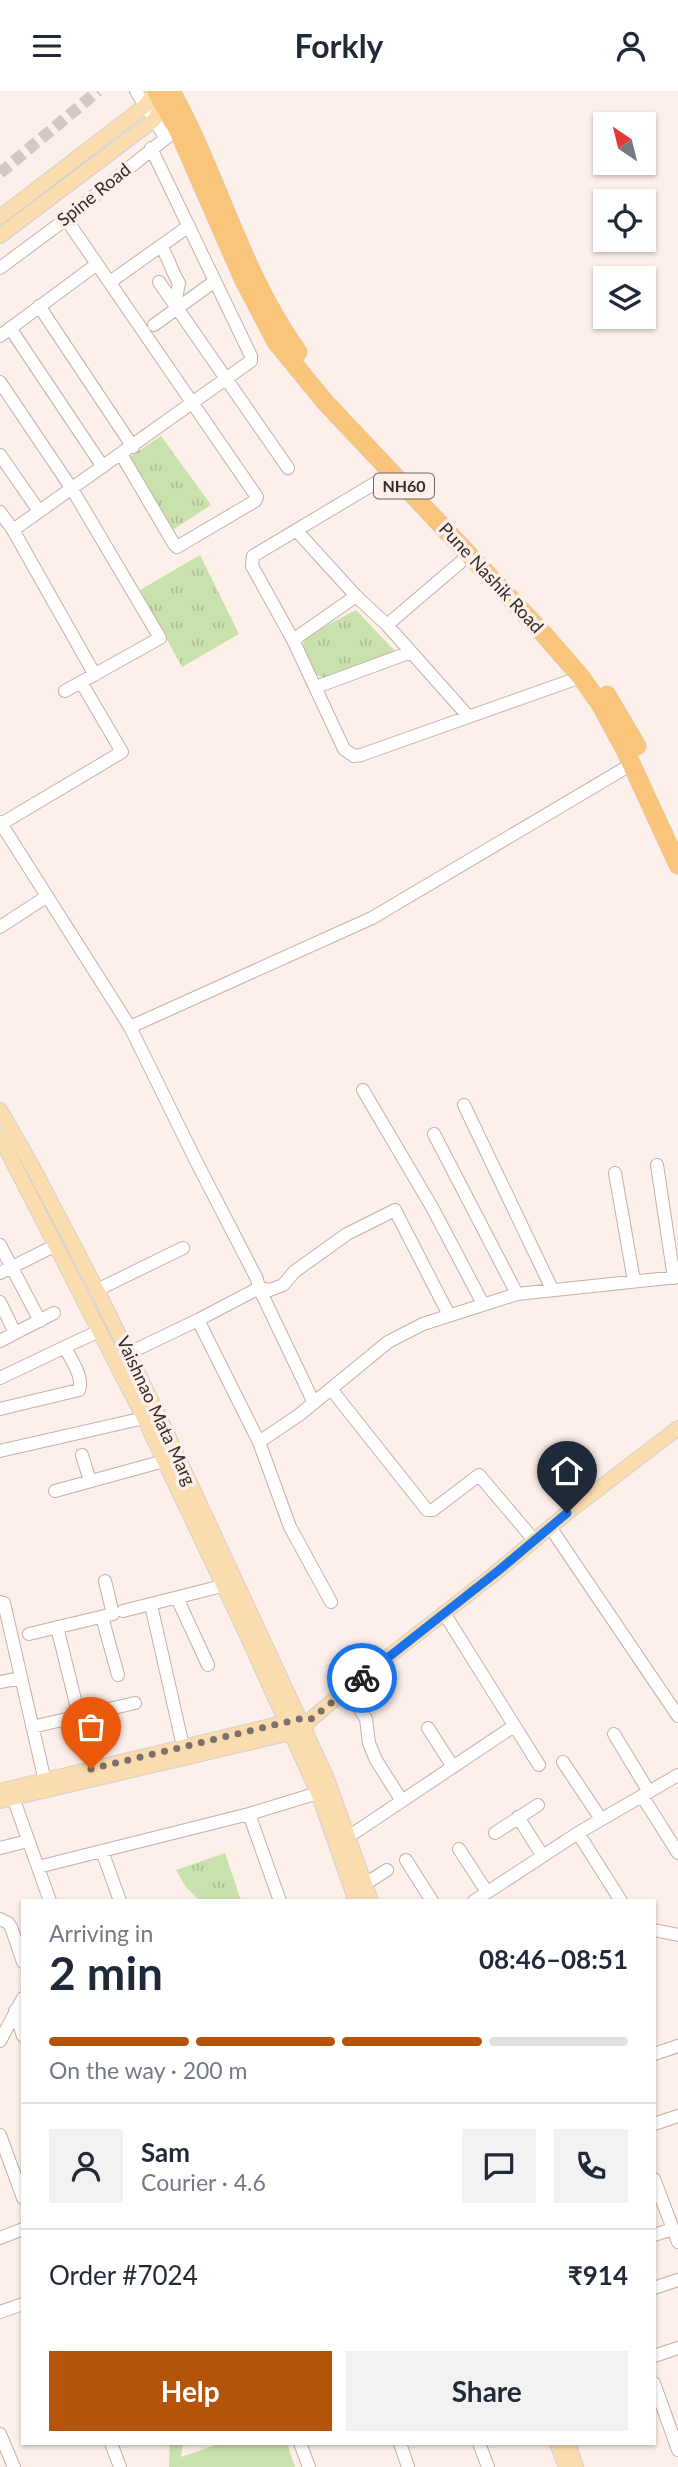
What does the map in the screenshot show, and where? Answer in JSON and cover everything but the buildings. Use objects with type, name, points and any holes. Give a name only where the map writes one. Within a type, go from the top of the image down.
[{"type":"highway","name":"Pune Nashik Road","points":[[160,96],[290,341],[321,381],[580,658],[622,718],[678,836]]},
{"type":"highway","name":"Pune Nashik Road","points":[[177,129],[243,279],[276,342],[305,380],[581,677],[600,704],[632,764],[678,865]]},
{"type":"main road","name":"Spine Road","points":[[0,236],[155,120],[160,96]]},
{"type":"main road","points":[[0,217],[160,96]]},
{"type":"main road","name":"Vaishnao Mata Marg","points":[[0,1109],[129,1353],[164,1461],[222,1586],[299,1725]]},
{"type":"main road","name":"Vaishnao Mata Marg","points":[[0,1137],[99,1331],[151,1416],[299,1725]]},
{"type":"main road","points":[[6,1795],[299,1725],[678,1428]]},
{"type":"main road","points":[[299,1725],[318,1793],[355,1899]]},
{"type":"main road","points":[[299,1725],[326,1776],[370,1899]]},
{"type":"main road","points":[[558,2445],[566,2467]]},
{"type":"main road","points":[[569,2445],[576,2467]]},
{"type":"street","points":[[136,91],[160,96]]},
{"type":"street","points":[[155,120],[177,129]]},
{"type":"street","name":"Spine Road","points":[[0,268],[66,219],[177,129]]},
{"type":"street","points":[[13,530],[251,361],[251,355],[151,148]]},
{"type":"street","points":[[39,306],[127,450],[177,547],[255,502],[255,492],[66,219]]},
{"type":"street","points":[[110,282],[189,226]]},
{"type":"street","points":[[161,246],[179,283],[176,298],[178,306]]},
{"type":"street","points":[[97,264],[5,332],[103,467]]},
{"type":"street","points":[[154,325],[215,281]]},
{"type":"street","points":[[159,282],[288,468]]},
{"type":"street","points":[[0,382],[72,489],[160,638],[65,691]]},
{"type":"street","points":[[0,455],[39,511]]},
{"type":"street","points":[[392,473],[253,556],[251,560],[293,640],[344,749],[354,756],[581,677]]},
{"type":"street","points":[[0,512],[13,530],[95,675]]},
{"type":"street","points":[[296,530],[356,596],[387,625],[468,716]]},
{"type":"street","points":[[387,625],[469,555]]},
{"type":"street","points":[[293,640],[356,596]]},
{"type":"street","points":[[316,687],[411,652]]},
{"type":"street","points":[[81,682],[122,752],[0,823],[130,1027],[251,1266],[314,1403]]},
{"type":"street","points":[[130,1027],[372,918],[632,764]]},
{"type":"street","points":[[0,927],[46,897]]},
{"type":"street","points":[[363,1090],[427,1198],[483,1304]]},
{"type":"street","points":[[464,1105],[552,1289]]},
{"type":"street","points":[[434,1134],[517,1294]]},
{"type":"street","points":[[259,1441],[314,1403],[388,1342],[423,1324],[517,1294],[676,1277],[657,1165]]},
{"type":"street","points":[[615,1173],[634,1281]]},
{"type":"street","points":[[129,1353],[259,1288],[270,1290],[284,1285],[294,1272],[347,1234],[395,1210],[449,1315]]},
{"type":"street","points":[[0,1245],[40,1321]]},
{"type":"street","points":[[0,1273],[56,1245]]},
{"type":"street","points":[[97,1290],[183,1248]]},
{"type":"street","points":[[0,1302],[15,1333]]},
{"type":"street","points":[[0,1341],[54,1313]]},
{"type":"street","points":[[198,1320],[259,1441],[290,1527],[331,1602]]},
{"type":"street","points":[[0,1378],[99,1331]]},
{"type":"street","points":[[0,1409],[79,1390],[80,1380],[65,1347]]},
{"type":"street","points":[[331,1389],[428,1510],[433,1510],[480,1475],[534,1540]]},
{"type":"street","points":[[0,1451],[151,1416]]},
{"type":"street","points":[[82,1455],[90,1481]]},
{"type":"street","points":[[55,1491],[164,1461]]},
{"type":"street","points":[[550,1527],[678,1716]]},
{"type":"street","points":[[29,1634],[113,1614],[105,1581]]},
{"type":"street","points":[[123,1611],[222,1586]]},
{"type":"street","points":[[177,1598],[208,1665]]},
{"type":"street","points":[[0,1602],[4,1604],[46,1785]]},
{"type":"street","points":[[151,1605],[184,1753]]},
{"type":"street","points":[[444,1613],[539,1765]]},
{"type":"street","points":[[102,1617],[118,1675]]},
{"type":"street","points":[[57,1627],[79,1716]]},
{"type":"street","points":[[0,1682],[21,1678]]},
{"type":"street","points":[[347,1689],[366,1719],[369,1743],[376,1760],[402,1801]]},
{"type":"street","points":[[32,1727],[135,1703]]},
{"type":"street","points":[[348,1837],[514,1726]]},
{"type":"street","points":[[428,1728],[453,1767]]},
{"type":"street","points":[[614,1734],[678,1853]]},
{"type":"street","points":[[563,1762],[601,1819]]},
{"type":"street","points":[[477,1899],[542,1855],[677,1776]]},
{"type":"street","points":[[37,1867],[249,1814],[318,1793]]},
{"type":"street","points":[[6,1795],[28,1841],[49,1899]]},
{"type":"street","points":[[495,1833],[538,1805]]},
{"type":"street","points":[[249,1814],[279,1899]]},
{"type":"street","points":[[519,1817],[542,1855]]},
{"type":"street","points":[[578,1833],[620,1899]]},
{"type":"street","points":[[0,1849],[28,1841]]},
{"type":"street","points":[[459,1849],[487,1892]]},
{"type":"street","points":[[102,1850],[119,1899]]},
{"type":"street","points":[[406,1860],[431,1899]]},
{"type":"street","points":[[365,1884],[387,1870]]},
{"type":"street","points":[[0,1919],[11,1927],[21,1956]]},
{"type":"street","points":[[656,1930],[678,1935]]},
{"type":"street","points":[[0,2041],[21,2001]]},
{"type":"street","points":[[15,2011],[21,2030]]},
{"type":"street","points":[[656,2053],[678,2046]]},
{"type":"street","points":[[656,2123],[678,2116]]},
{"type":"street","points":[[1,2138],[19,2176]]},
{"type":"street","points":[[656,2184],[676,2235],[656,2235]]},
{"type":"street","points":[[0,2238],[21,2230]]},
{"type":"street","points":[[656,2287],[678,2280]]},
{"type":"street","points":[[0,2312],[21,2305]]},
{"type":"street","points":[[656,2355],[678,2348]]},
{"type":"street","points":[[658,2407],[678,2449]]},
{"type":"street","points":[[0,2434],[14,2467]]},
{"type":"street","points":[[112,2445],[120,2467]]},
{"type":"street","points":[[301,2445],[309,2467]]},
{"type":"street","points":[[401,2445],[408,2467]]},
{"type":"street","points":[[480,2445],[488,2467]]},
{"type":"green space","points":[[161,436],[211,505],[171,531],[128,458]]},
{"type":"green space","points":[[200,555],[239,634],[182,667],[140,590]]},
{"type":"green space","points":[[356,610],[394,650],[392,654],[324,678],[314,671],[307,661],[303,648],[305,637]]},
{"type":"green space","points":[[225,1853],[241,1899],[198,1899],[185,1886],[176,1870]]},
{"type":"green space","points":[[170,2445],[183,2445],[181,2457],[215,2445],[288,2445],[295,2467],[169,2467]]},
{"type":"tunnel","points":[[0,173],[98,91]]},
{"type":"way so far","points":[[91,1769],[299,1719],[310,1720],[362,1678]]},
{"type":"route","points":[[362,1678],[567,1513]]}]
